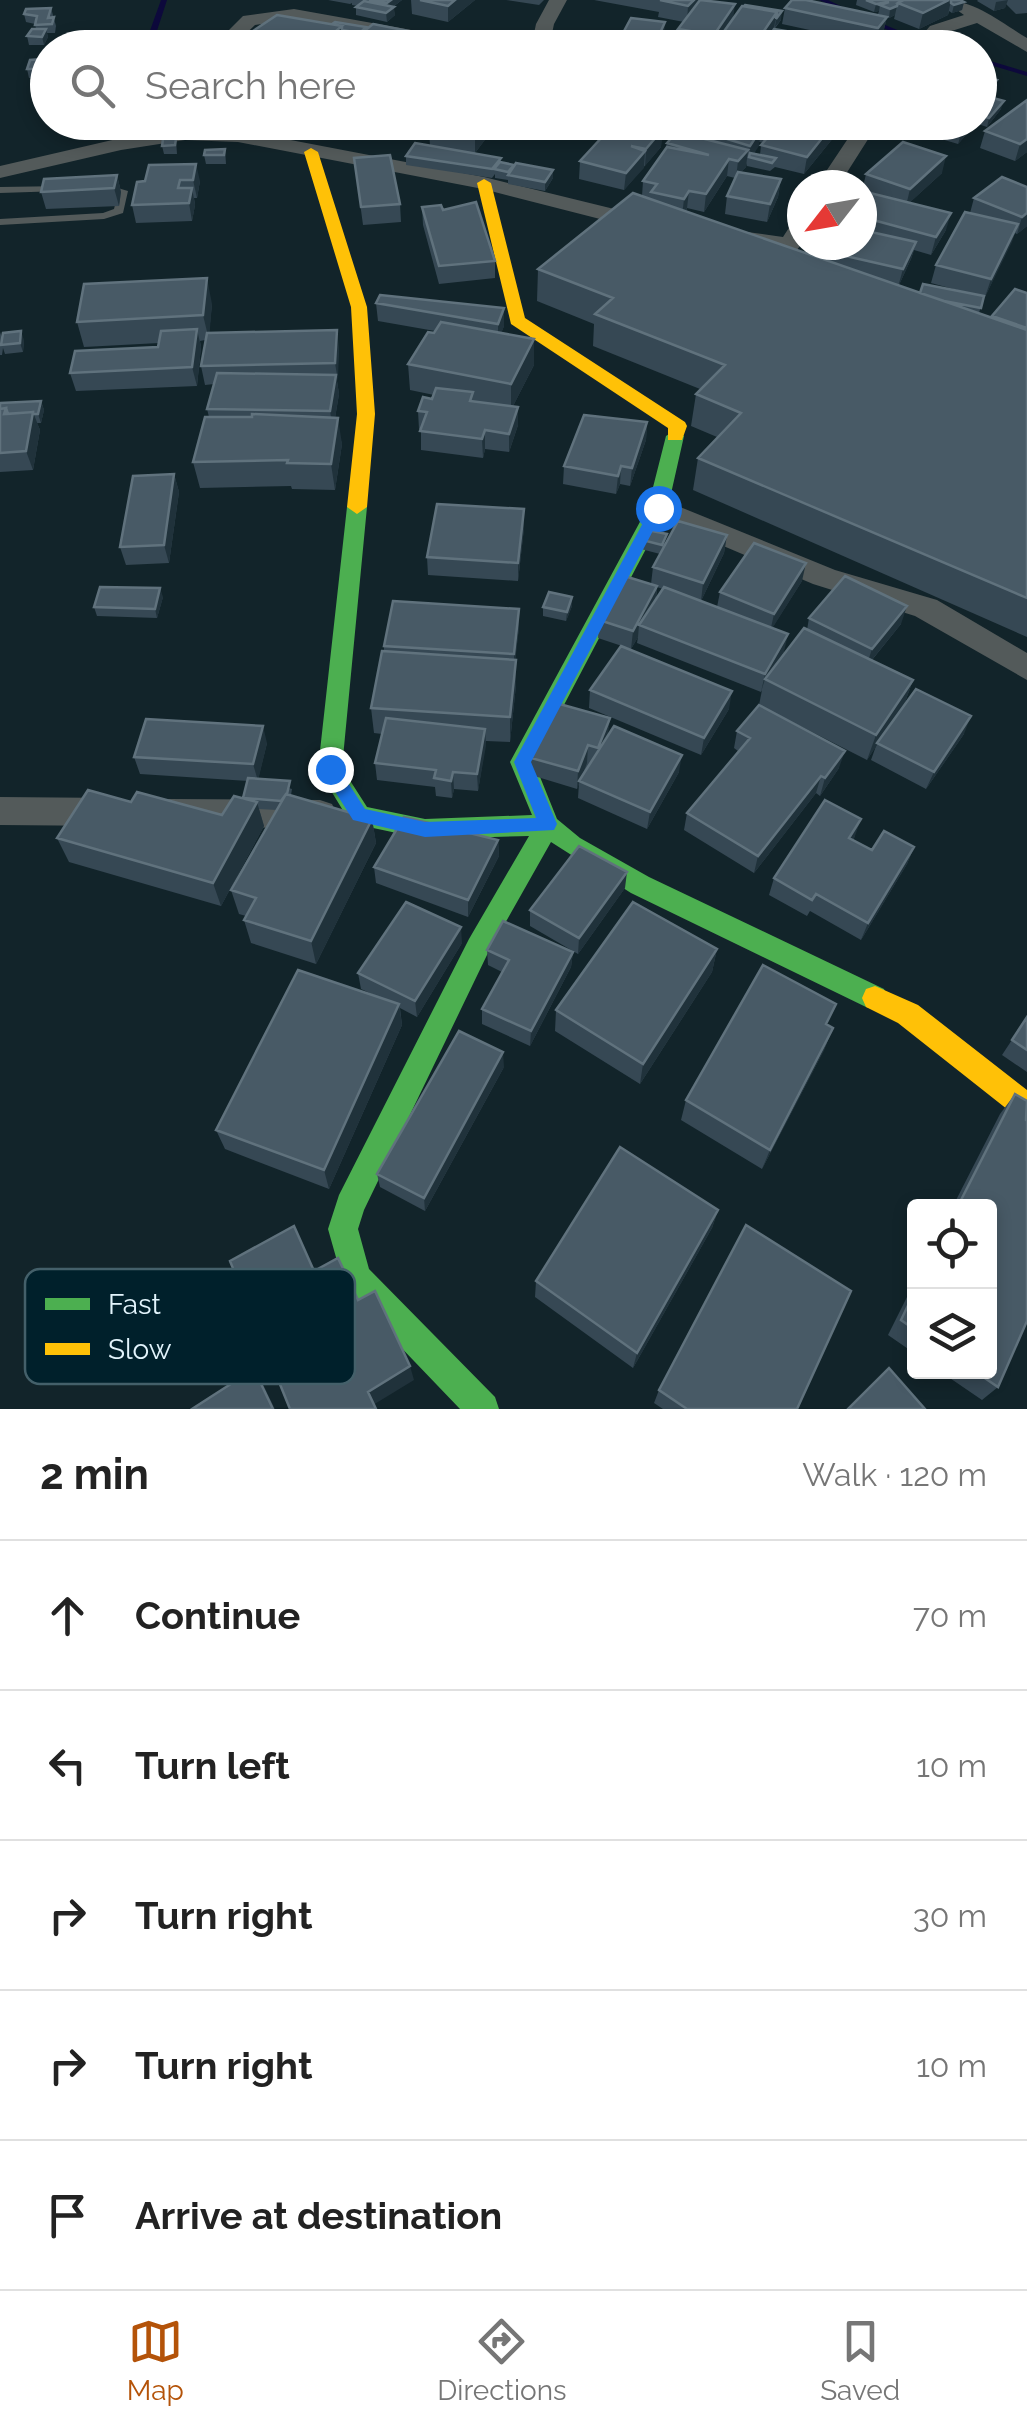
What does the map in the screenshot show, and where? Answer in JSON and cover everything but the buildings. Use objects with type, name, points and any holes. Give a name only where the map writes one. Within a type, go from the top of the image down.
[{"type":"street","points":[[544,30],[558,0]]},
{"type":"street","points":[[952,0],[1027,46]]},
{"type":"street","points":[[239,30],[249,20],[294,14],[380,30]]},
{"type":"street","points":[[936,30],[980,16]]},
{"type":"street","points":[[999,30],[1027,28]]},
{"type":"street","points":[[121,144],[122,140]]},
{"type":"street","points":[[0,172],[146,140]]},
{"type":"street","points":[[256,140],[484,183],[566,206],[667,227]]},
{"type":"street","points":[[838,170],[857,140]]},
{"type":"street","points":[[311,152],[369,308],[366,414],[330,769],[359,815]]},
{"type":"street","points":[[484,183],[508,319],[678,426],[658,508],[522,762],[548,824],[570,845],[640,885],[908,1014],[1027,1107]]},
{"type":"street","points":[[719,235],[787,246]]},
{"type":"street","points":[[658,508],[824,577],[926,608],[1027,668]]},
{"type":"street","points":[[0,811],[359,815],[425,829],[548,824]]},
{"type":"street","points":[[354,1269],[344,1230],[350,1206],[478,947],[548,824]]},
{"type":"street","points":[[355,1274],[483,1409]]},
{"type":"lane","points":[[0,222],[119,212],[123,191],[88,187]]},
{"type":"lane","points":[[0,190],[69,188]]},
{"type":"lane","points":[[21,221],[30,189]]},
{"type":"waterway","points":[[154,30],[164,0]]},
{"type":"waterway","points":[[822,0],[848,11]]},
{"type":"waterway","points":[[871,21],[893,30]]},
{"type":"waterway","points":[[997,65],[1027,74]]},
{"type":"traffic: fast","points":[[354,1269],[343,1229],[350,1206],[478,947],[548,825],[522,762],[658,507],[675,436]]},
{"type":"traffic: fast","points":[[357,507],[330,769],[359,815],[425,829],[548,825],[571,845],[640,885],[875,998]]},
{"type":"traffic: fast","points":[[355,1274],[483,1409]]},
{"type":"traffic: slow","points":[[311,152],[359,307],[366,414],[357,507]]},
{"type":"traffic: slow","points":[[484,183],[517,320],[678,426],[675,436]]},
{"type":"traffic: slow","points":[[875,998],[908,1014],[1027,1107]]},
{"type":"route","points":[[330,769],[359,815],[425,829],[548,824],[522,762],[658,508]]}]
